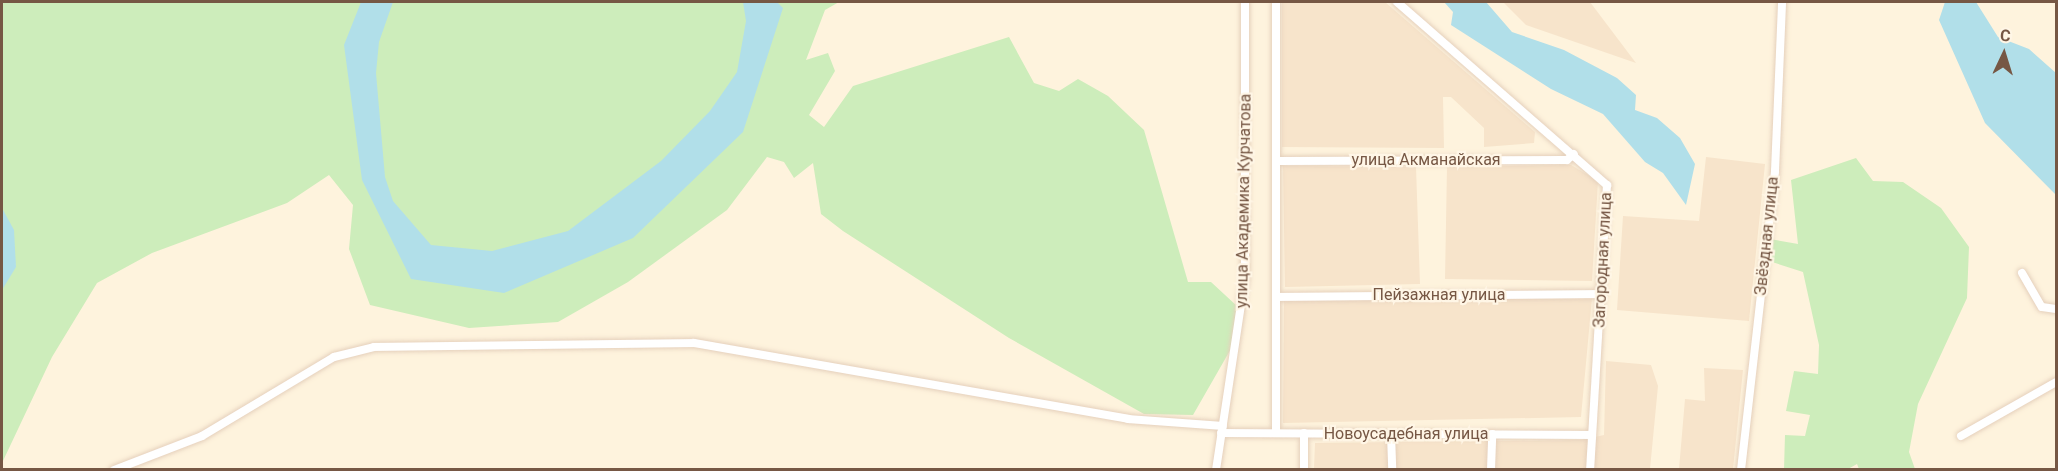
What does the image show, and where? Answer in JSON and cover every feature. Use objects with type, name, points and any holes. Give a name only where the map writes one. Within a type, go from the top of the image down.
[{"type":"street","name":"улица Академика Курчатова","points":[[1216,470],[1245,279],[1245,2]]},
{"type":"street","points":[[1276,2],[1276,433]]},
{"type":"street","name":"Загородная улица","points":[[1397,2],[1602,177],[1610,194],[1590,470]]},
{"type":"street","name":"Звёздная улица","points":[[1741,470],[1775,171],[1782,2]]},
{"type":"street","name":"улица Акманайская","points":[[1276,161],[1567,160],[1574,154]]},
{"type":"street","points":[[2022,273],[2042,307],[2056,309]]},
{"type":"street","name":"Пейзажная улица","points":[[1276,297],[1602,294]]},
{"type":"street","name":"Новоусадебная улица","points":[[114,470],[202,436],[334,357],[374,347],[694,343],[1128,419],[1222,429],[1276,433],[1591,435]]},
{"type":"street","points":[[1960,436],[2056,382]]},
{"type":"street","points":[[1304,433],[1304,470]]},
{"type":"street","points":[[1391,434],[1392,470]]},
{"type":"street","points":[[1491,470],[1492,434]]},
{"type":"shaded area","points":[[1282,2],[1385,2],[1535,132],[1534,143],[1484,147],[1484,128],[1451,97],[1443,97],[1444,148],[1282,147]]},
{"type":"shaded area","points":[[1503,2],[1590,2],[1636,63],[1526,25]]},
{"type":"shaded area","points":[[1706,157],[1765,164],[1749,321],[1617,310],[1623,216],[1699,221]]},
{"type":"shaded area","points":[[1571,165],[1598,181],[1592,281],[1445,279],[1447,167]]},
{"type":"shaded area","points":[[1283,166],[1416,167],[1420,284],[1285,287]]},
{"type":"shaded area","points":[[1592,298],[1581,417],[1283,423],[1284,300]]},
{"type":"shaded area","points":[[1606,361],[1651,365],[1658,386],[1650,469],[1314,470],[1315,443],[1581,440],[1604,435]]},
{"type":"shaded area","points":[[1704,368],[1743,370],[1733,469],[1679,469],[1685,399],[1705,401]]},
{"type":"green space","points":[[2,2],[839,2],[825,10],[806,60],[828,53],[835,71],[809,115],[824,127],[853,86],[1009,37],[1034,83],[1059,91],[1078,79],[1108,96],[1144,130],[1188,282],[1211,282],[1238,307],[1232,347],[1193,415],[1144,414],[1009,338],[843,231],[821,214],[813,163],[794,178],[784,162],[767,157],[727,210],[628,282],[558,322],[469,328],[370,305],[349,249],[353,205],[329,175],[287,203],[152,253],[97,283],[52,357],[2,463]]},
{"type":"green space","points":[[1856,158],[1873,181],[1903,182],[1941,208],[1969,247],[1967,298],[1918,404],[1909,452],[1915,469],[1859,469],[1857,464],[1848,469],[1784,469],[1785,435],[1805,436],[1810,415],[1786,411],[1794,371],[1818,374],[1819,345],[1803,272],[1769,261],[1770,239],[1798,244],[1791,180]]},
{"type":"water","points":[[361,2],[393,2],[379,42],[376,73],[385,177],[393,201],[431,245],[492,251],[568,231],[661,161],[710,111],[737,72],[746,21],[743,2],[777,2],[783,8],[743,132],[633,238],[504,293],[411,279],[362,180],[344,45]]},
{"type":"water","points":[[1444,2],[1486,2],[1512,32],[1564,50],[1617,78],[1636,95],[1635,110],[1657,118],[1680,138],[1695,164],[1686,205],[1663,173],[1645,162],[1603,114],[1551,89],[1451,25],[1453,12]]},
{"type":"water","points":[[1945,2],[1976,2],[1998,37],[2029,49],[2056,73],[2056,195],[1985,123],[1939,20]]},
{"type":"water","points":[[2,208],[14,230],[16,267],[2,290]]}]
